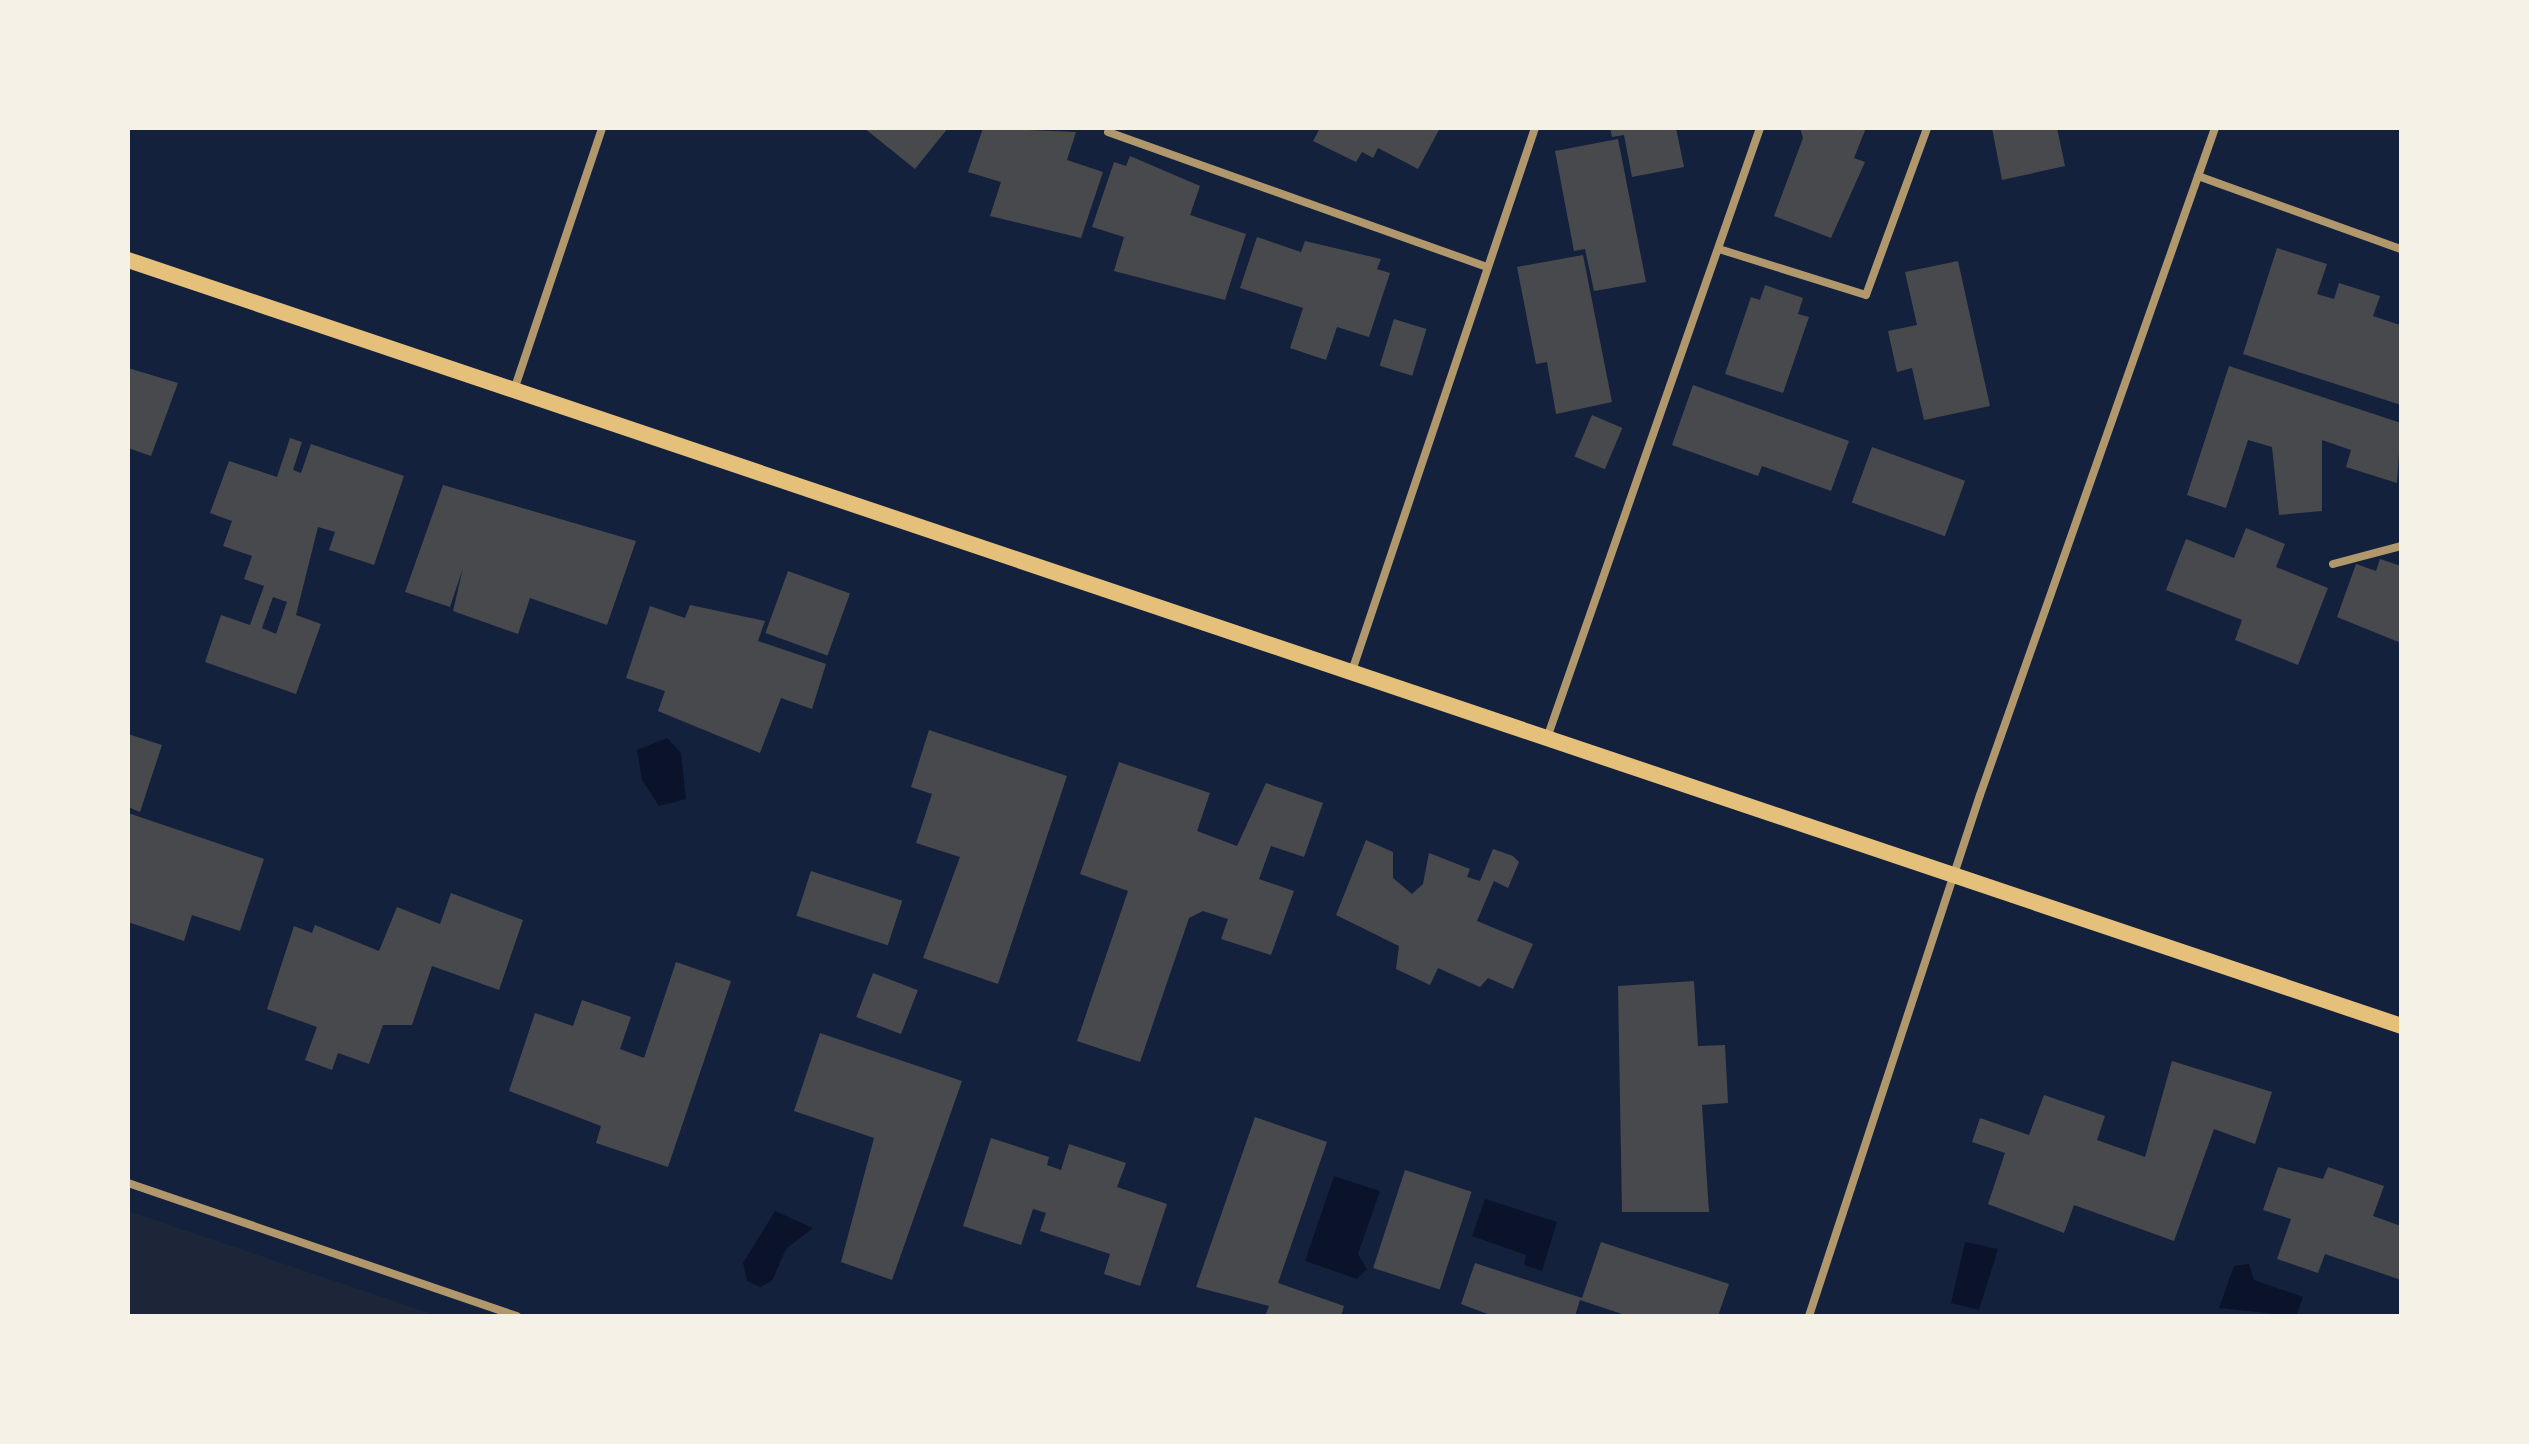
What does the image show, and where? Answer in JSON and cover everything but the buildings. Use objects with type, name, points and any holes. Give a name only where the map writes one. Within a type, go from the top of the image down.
[{"type":"main road","points":[[128,260],[515,387],[2401,1026]]},
{"type":"street","points":[[515,387],[602,128]]},
{"type":"street","points":[[1352,671],[1485,266],[1535,128]]},
{"type":"street","points":[[1547,738],[1760,128]]},
{"type":"street","points":[[1719,249],[1866,295],[1927,128]]},
{"type":"street","points":[[1809,1316],[1955,874],[2215,128]]},
{"type":"street","points":[[1108,132],[1485,266]]},
{"type":"street","points":[[2198,176],[2401,249]]},
{"type":"street","points":[[2333,564],[2401,546]]},
{"type":"street","points":[[128,1183],[517,1316]]},
{"type":"shaded area","points":[[667,738],[681,753],[686,799],[659,806],[642,780],[637,750]]},
{"type":"shaded area","points":[[1334,1176],[1380,1191],[1358,1254],[1367,1269],[1357,1279],[1305,1261]]},
{"type":"shaded area","points":[[1485,1199],[1557,1222],[1542,1271],[1524,1265],[1526,1255],[1472,1236]]},
{"type":"shaded area","points":[[128,1211],[438,1316],[128,1316]]},
{"type":"shaded area","points":[[775,1211],[813,1228],[786,1249],[772,1281],[760,1287],[747,1281],[743,1263]]},
{"type":"shaded area","points":[[1965,1242],[1998,1249],[1979,1310],[1951,1303]]},
{"type":"shaded area","points":[[2249,1264],[2254,1280],[2303,1297],[2296,1316],[2219,1308],[2234,1266]]}]
